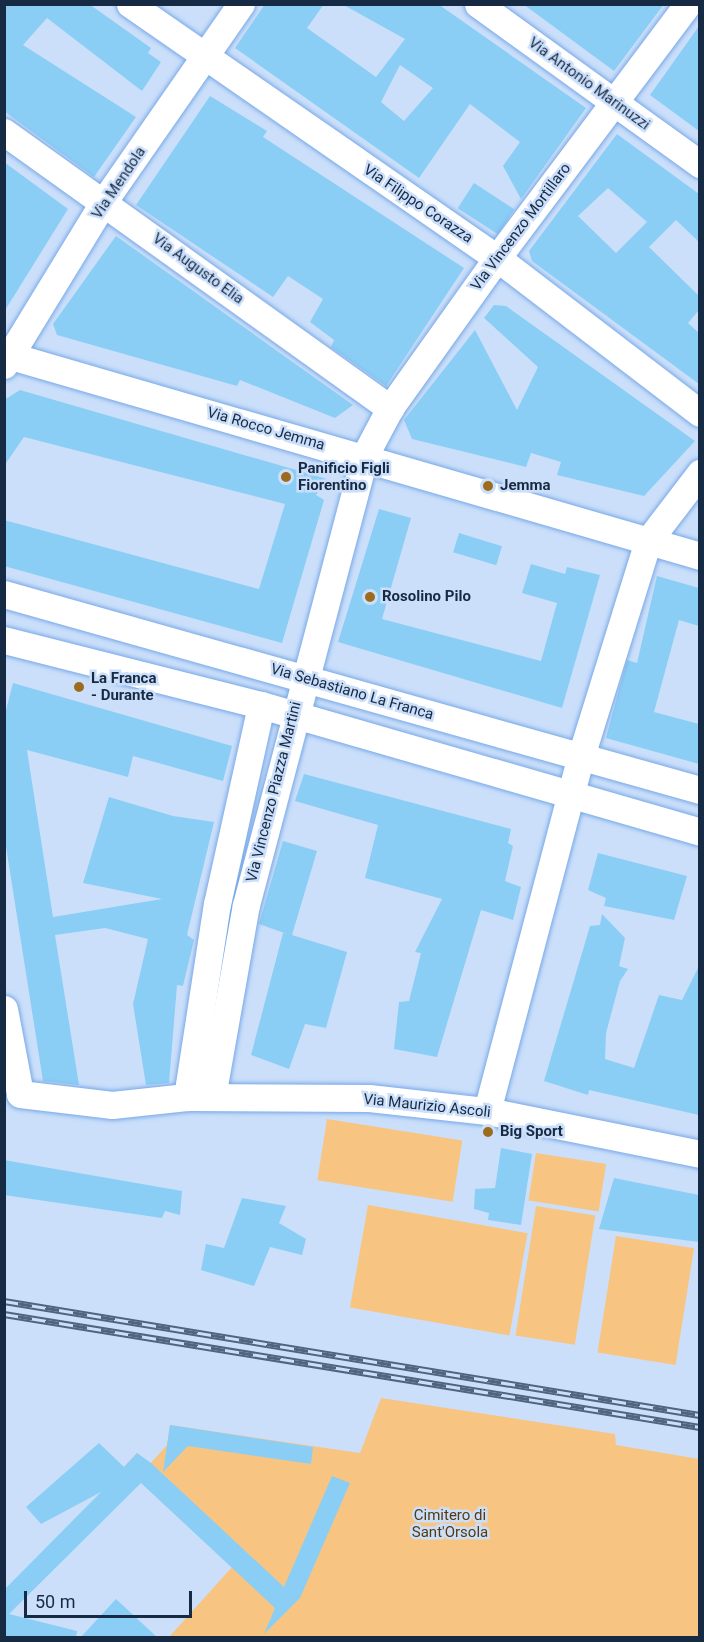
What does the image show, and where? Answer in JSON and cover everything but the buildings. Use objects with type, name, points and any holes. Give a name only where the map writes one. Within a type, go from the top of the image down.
[{"type":"street","name":"Via Filippo Corazza","points":[[130,4],[206,60],[497,258],[699,413]]},
{"type":"street","name":"Via Mendola","points":[[7,358],[104,201],[206,60],[240,4]]},
{"type":"street","name":"Via Antonio Marinuzzi","points":[[478,4],[699,164]]},
{"type":"street","name":"Via Vincenzo Mortillaro","points":[[364,457],[390,408],[497,258],[688,4]]},
{"type":"street","name":"Via Augusto Elia","points":[[4,132],[104,201],[390,408]]},
{"type":"street","name":"Via Rocco Jemma","points":[[7,358],[364,457],[699,556]]},
{"type":"street","name":"Via Vincenzo Piazza Martini","points":[[200,1097],[303,678],[364,457]]},
{"type":"street","points":[[487,1111],[573,797],[580,756],[648,541],[699,473]]},
{"type":"street","name":"Via Sebastiano La Franca","points":[[4,594],[699,790]]},
{"type":"street","points":[[4,640],[261,705],[699,832]]},
{"type":"street","name":"Via Vincenzo Piazza Martini","points":[[200,1097],[217,904],[261,705]]},
{"type":"street","name":"Via Maurizio Ascoli","points":[[4,1009],[20,1094],[112,1105],[200,1097],[369,1098],[487,1111],[699,1154]]},
{"type":"green space","points":[[327,1119],[462,1140],[453,1202],[317,1180]]},
{"type":"green space","points":[[536,1153],[606,1164],[599,1212],[528,1200]]},
{"type":"green space","points":[[368,1205],[528,1233],[509,1336],[350,1307]]},
{"type":"green space","points":[[536,1206],[595,1215],[575,1345],[516,1335]]},
{"type":"green space","points":[[616,1236],[694,1248],[676,1365],[598,1353]]},
{"type":"green space","name":"Cimitero di Sant'Orsola","points":[[381,1398],[615,1434],[616,1445],[699,1459],[699,1637],[169,1637],[232,1567],[124,1467],[137,1453],[150,1464],[167,1445],[170,1425],[360,1453]]},
{"type":"railway","points":[[4,1301],[700,1415]]},
{"type":"railway","points":[[4,1314],[700,1427]]},
{"type":"place","name":"Panificio Figli Fiorentino","points":[[286,477]]},
{"type":"place","name":"Jemma","points":[[488,486]]},
{"type":"place","name":"Rosolino Pilo","points":[[370,597]]},
{"type":"place","name":"La Franca - Durante","points":[[79,687]]},
{"type":"place","name":"Big Sport","points":[[488,1132]]}]
